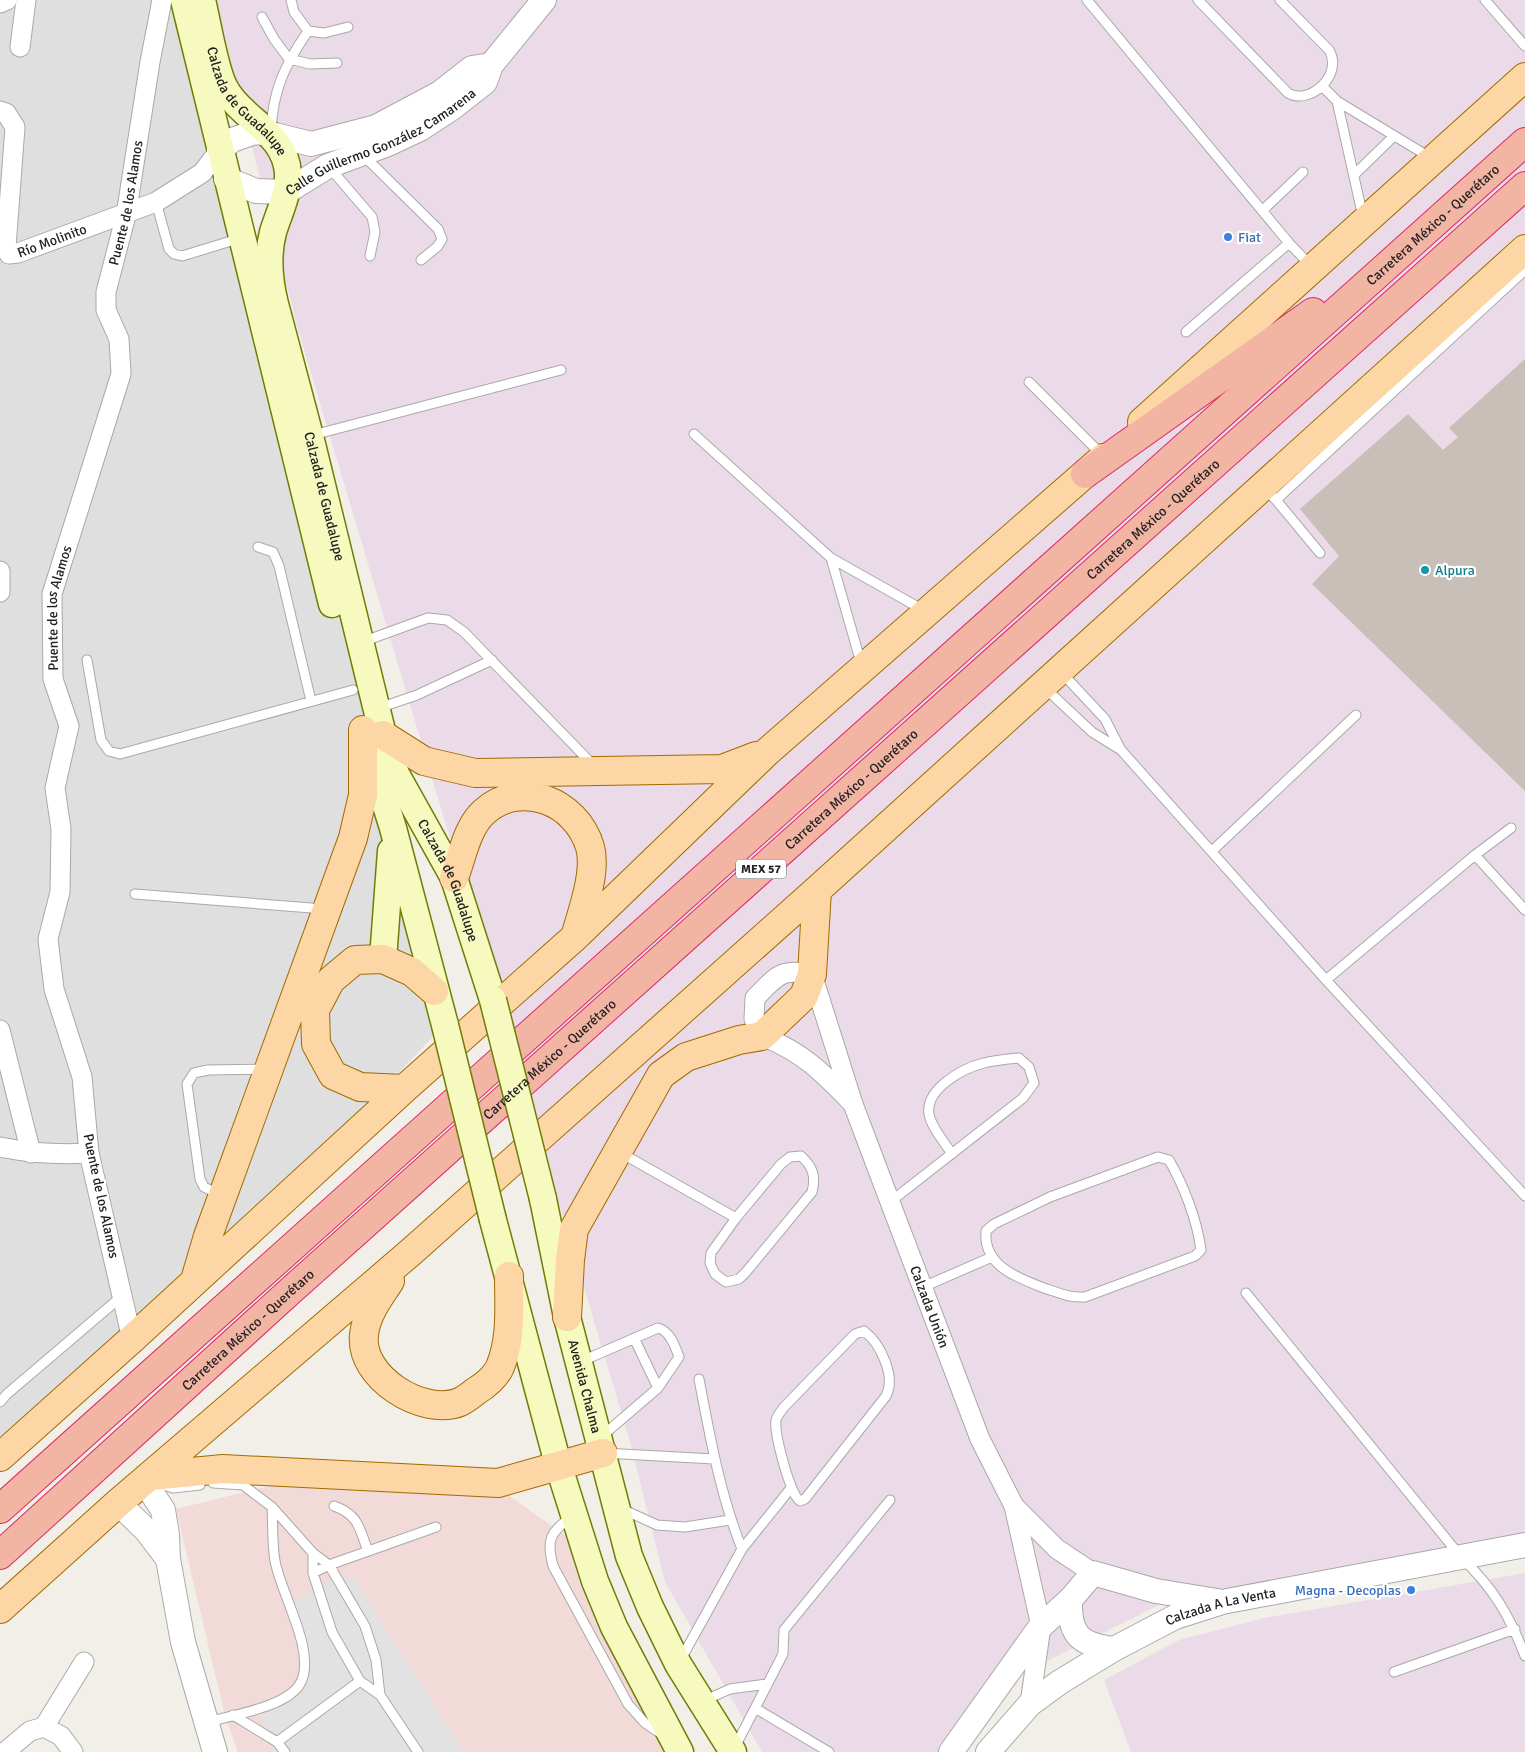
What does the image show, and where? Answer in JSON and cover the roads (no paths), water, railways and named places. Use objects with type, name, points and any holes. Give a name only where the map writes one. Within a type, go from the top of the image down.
[{"type":"highway","name":"Carretera México - Querétaro","points":[[0,1509],[1525,142]]},
{"type":"highway","name":"Carretera México - Querétaro","points":[[0,1555],[288,1293],[1525,186]]},
{"type":"highway","points":[[1094,465],[1420,236]]},
{"type":"main road","name":"Calzada de Guadalupe","points":[[184,0],[220,151],[214,176],[241,238],[353,690],[374,725],[396,774],[454,878],[493,1000]]},
{"type":"main road","name":"Calzada de Guadalupe","points":[[202,0],[222,82],[239,109],[271,134],[283,153],[288,172],[286,192],[271,240],[271,287],[310,436],[360,643],[393,828],[509,1276]]},
{"type":"main road","points":[[0,1458],[404,1089],[575,937],[767,752],[1094,465],[1525,77]]},
{"type":"main road","points":[[0,1609],[118,1503],[410,1252],[816,890],[1050,677],[1270,494],[1525,249]]},
{"type":"main road","points":[[195,1280],[225,1188],[353,838],[374,725],[424,761],[475,773],[722,769],[767,752]]},
{"type":"main road","points":[[454,878],[472,828],[483,812],[500,802],[520,796],[539,797],[554,802],[567,811],[580,827],[590,848],[590,878],[575,937]]},
{"type":"main road","points":[[383,959],[393,828]]},
{"type":"main road","points":[[567,1316],[570,1260],[574,1229],[660,1075],[686,1057],[739,1040],[762,1036],[804,996],[812,974],[816,890]]},
{"type":"main road","points":[[404,1089],[360,1087],[333,1075],[316,1044],[315,1010],[330,980],[355,960],[383,959],[412,972],[434,991]]},
{"type":"main road","name":"Avenida Chalma","points":[[493,1000],[543,1199],[567,1316],[629,1556],[650,1607],[678,1664],[733,1752]]},
{"type":"main road","points":[[410,1252],[370,1312],[364,1337],[369,1361],[383,1381],[409,1398],[435,1404],[460,1402],[484,1386],[499,1369],[508,1340],[509,1276]]},
{"type":"main road","points":[[509,1276],[558,1464],[595,1581],[609,1639],[677,1746]]},
{"type":"main road","points":[[147,1478],[223,1469],[498,1483],[558,1464],[601,1445]]},
{"type":"main road","points":[[609,1639],[650,1607]]},
{"type":"street","points":[[0,3],[7,0]]},
{"type":"street","points":[[20,47],[26,0]]},
{"type":"street","name":"Puente de los Alamos","points":[[132,1339],[89,1153],[82,1077],[54,989],[48,939],[60,892],[61,830],[55,788],[69,726],[53,679],[52,594],[121,374],[119,339],[106,310],[106,292],[126,214],[150,62],[162,0]]},
{"type":"street","name":"Calle Guillermo González Camarena","points":[[214,176],[256,191],[286,192],[328,166],[388,144],[437,119],[485,82],[492,65],[544,0]]},
{"type":"street","name":"Calle Guillermo González Camarena","points":[[220,151],[232,140],[255,132],[311,144],[360,132],[408,112],[440,93],[472,68],[492,65]]},
{"type":"street","name":"Río Molinito","points":[[0,111],[6,113],[15,127],[6,247],[9,254],[18,253],[126,214],[214,176]]},
{"type":"street","points":[[0,571],[0,592]]},
{"type":"street","name":"Calzada Unión","points":[[812,974],[853,1104],[890,1202],[980,1439],[1014,1506],[1041,1626]]},
{"type":"street","points":[[0,1030],[31,1153]]},
{"type":"street","name":"Calzada Unión","points":[[762,1036],[783,1045],[817,1066],[853,1104]]},
{"type":"street","points":[[0,1147],[31,1153],[61,1155],[89,1153]]},
{"type":"street","points":[[147,1478],[163,1510],[168,1558],[183,1642],[215,1752]]},
{"type":"street","points":[[118,1503],[146,1530],[168,1558]]},
{"type":"street","name":"Calzada Unión","points":[[1014,1506],[1057,1549],[1092,1573],[1156,1591],[1222,1602]]},
{"type":"street","name":"Calzada A La Venta","points":[[988,1752],[1030,1704],[1060,1682],[1114,1649],[1175,1617],[1222,1602],[1525,1545]]},
{"type":"street","points":[[951,1752],[1041,1626],[1070,1600],[1092,1573]]},
{"type":"street","points":[[1070,1600],[1070,1614],[1074,1630],[1082,1641],[1092,1646],[1114,1649]]},
{"type":"street","points":[[1030,1704],[1041,1626]]},
{"type":"street","points":[[44,1727],[84,1662]]},
{"type":"street","points":[[5,1752],[30,1730],[44,1727],[61,1736],[73,1752]]},
{"type":"lane","points":[[291,0],[294,12],[308,31],[324,33],[348,27]]},
{"type":"lane","points":[[1087,0],[1289,243],[1313,268]]},
{"type":"lane","points":[[1198,0],[1288,93],[1302,97],[1323,87],[1334,67],[1334,59],[1329,50],[1280,0]]},
{"type":"lane","points":[[1485,0],[1525,46]]},
{"type":"lane","points":[[262,17],[288,59],[310,64],[337,62]]},
{"type":"lane","points":[[271,134],[272,109],[288,59],[308,31]]},
{"type":"lane","points":[[1323,87],[1337,101],[1433,159]]},
{"type":"lane","points":[[1337,101],[1364,221]]},
{"type":"lane","points":[[1354,175],[1394,136]]},
{"type":"lane","points":[[362,154],[438,229],[442,239],[438,246],[421,260]]},
{"type":"lane","points":[[328,166],[372,217],[375,232],[370,256]]},
{"type":"lane","points":[[1263,210],[1303,172]]},
{"type":"lane","points":[[156,202],[169,249],[174,254],[182,256],[241,238]]},
{"type":"lane","points":[[1186,332],[1289,243]]},
{"type":"lane","points":[[1320,553],[1270,494],[1525,270]]},
{"type":"lane","points":[[310,436],[561,370]]},
{"type":"lane","points":[[1029,382],[1094,465]]},
{"type":"lane","points":[[694,434],[832,558],[927,612]]},
{"type":"lane","points":[[258,547],[273,552],[279,566],[311,701]]},
{"type":"lane","points":[[832,558],[862,668]]},
{"type":"lane","points":[[360,643],[428,618],[447,620],[464,632],[599,771]]},
{"type":"lane","points":[[87,660],[101,740],[109,751],[120,754],[353,690]]},
{"type":"lane","points":[[374,725],[417,695],[492,660]]},
{"type":"lane","points":[[1050,677],[1092,732],[1121,750],[1326,980],[1525,1196]]},
{"type":"lane","points":[[1050,677],[1106,719],[1121,750]]},
{"type":"lane","points":[[1212,851],[1356,715]]},
{"type":"lane","points":[[1326,980],[1475,855],[1511,828]]},
{"type":"lane","points":[[1475,855],[1525,910]]},
{"type":"lane","points":[[135,894],[327,910]]},
{"type":"lane","points":[[890,1202],[952,1154],[1023,1098],[1034,1084],[1029,1067],[1019,1058],[983,1063],[966,1070],[934,1091],[928,1103],[929,1116],[952,1154]]},
{"type":"lane","points":[[225,1188],[212,1191],[204,1187],[200,1179],[187,1084],[194,1073],[208,1070],[268,1069]]},
{"type":"lane","points":[[618,1151],[736,1218]]},
{"type":"lane","points":[[801,1156],[812,1166],[815,1182],[812,1192],[746,1272],[739,1279],[726,1282],[715,1274],[710,1264],[711,1253],[736,1218],[781,1164],[790,1157],[801,1156]]},
{"type":"lane","points":[[1158,1157],[1170,1160],[1176,1171],[1200,1237],[1201,1250],[1195,1256],[1085,1297],[1073,1298],[1007,1273],[992,1257],[985,1238],[986,1231],[994,1224],[1050,1197],[1158,1157]]},
{"type":"lane","points":[[923,1287],[992,1257]]},
{"type":"lane","points":[[1246,1293],[1461,1557],[1484,1579],[1515,1629],[1525,1656]]},
{"type":"lane","points":[[0,1402],[122,1296]]},
{"type":"lane","points":[[579,1362],[658,1328],[664,1330],[679,1357],[658,1388],[601,1445]]},
{"type":"lane","points":[[864,1331],[873,1338],[890,1375],[891,1387],[886,1396],[805,1499],[797,1500],[791,1488],[776,1432],[776,1419],[784,1407],[854,1334],[864,1331]]},
{"type":"lane","points":[[634,1338],[658,1388]]},
{"type":"lane","points":[[699,1379],[714,1459],[730,1520],[742,1549]]},
{"type":"lane","points":[[601,1445],[714,1459]]},
{"type":"lane","points":[[147,1478],[173,1488],[218,1482],[243,1486],[272,1507],[312,1553],[329,1565],[365,1626],[376,1660],[380,1695]]},
{"type":"lane","points":[[678,1664],[742,1549],[791,1488]]},
{"type":"lane","points":[[733,1752],[783,1654],[784,1630],[890,1500]]},
{"type":"lane","points":[[334,1506],[347,1511],[356,1520],[368,1551]]},
{"type":"lane","points":[[615,1506],[657,1525],[685,1527],[730,1520]]},
{"type":"lane","points":[[206,1722],[263,1708],[289,1695],[301,1683],[306,1663],[275,1560],[272,1507]]},
{"type":"lane","points":[[574,1514],[557,1528],[550,1537],[549,1550],[553,1566],[609,1639]]},
{"type":"lane","points":[[313,1573],[329,1565],[436,1527]]},
{"type":"lane","points":[[312,1553],[313,1573],[332,1632],[360,1681],[380,1695],[418,1752]]},
{"type":"lane","points":[[1394,1672],[1515,1629]]},
{"type":"lane","points":[[276,1742],[360,1681]]},
{"type":"lane","points":[[701,1702],[730,1689],[767,1684]]},
{"type":"lane","points":[[755,1708],[828,1752]]},
{"type":"lane","points":[[233,1715],[276,1742],[285,1752]]},
{"type":"place","name":"Fiat","points":[[1228,237]]},
{"type":"place","name":"Alpura","points":[[1425,570]]},
{"type":"place","name":"Magna - Decoplas","points":[[1411,1590]]}]
